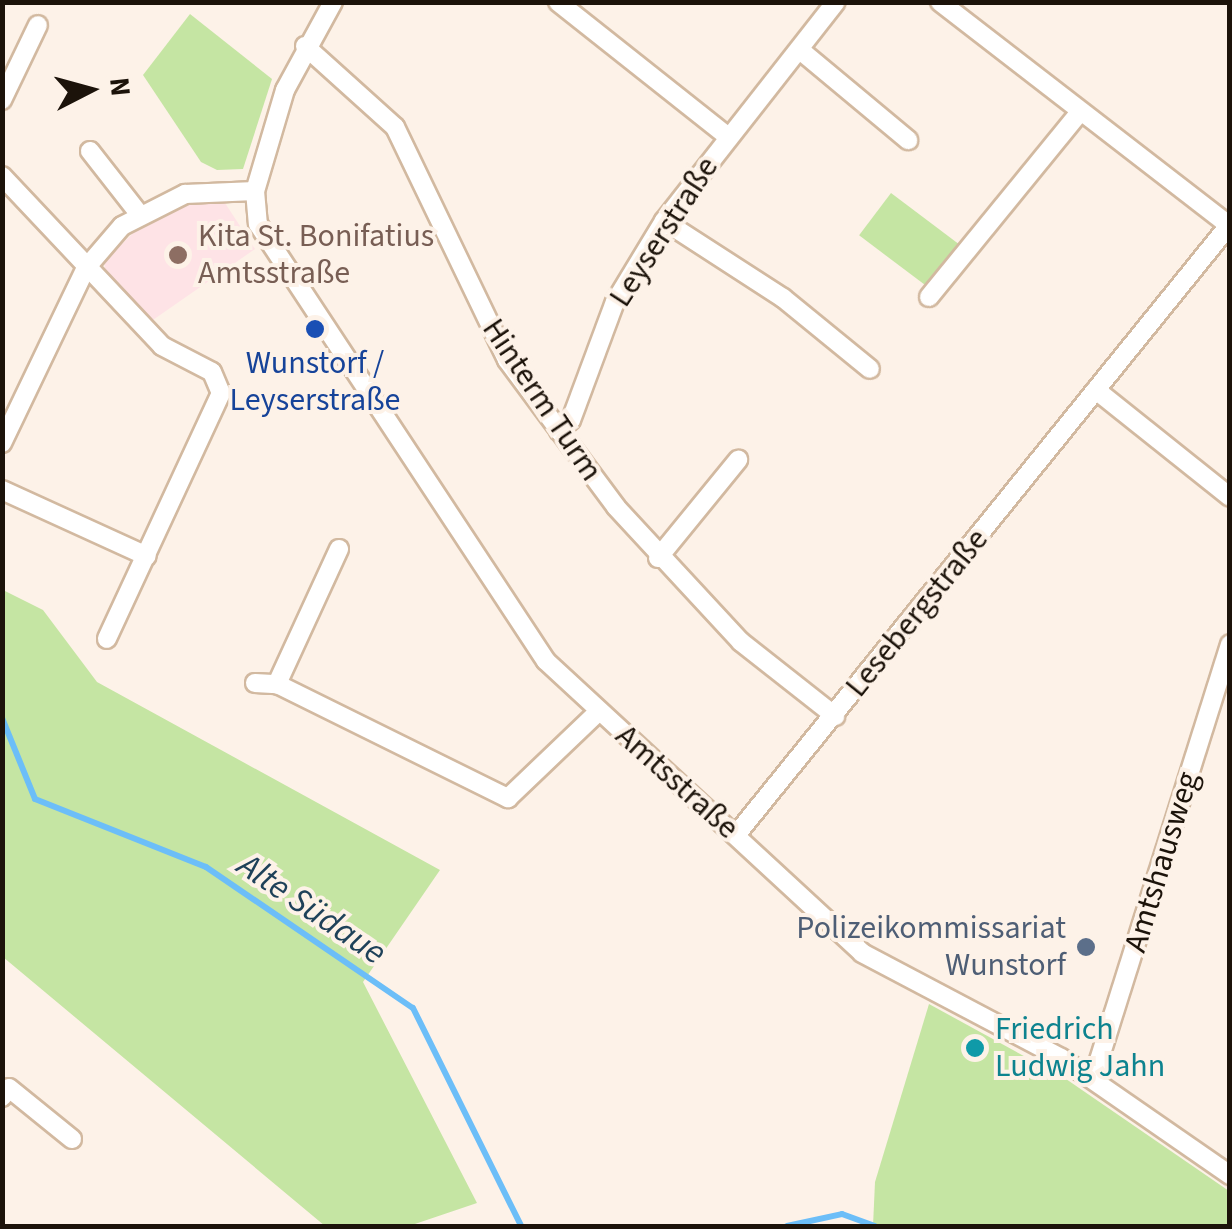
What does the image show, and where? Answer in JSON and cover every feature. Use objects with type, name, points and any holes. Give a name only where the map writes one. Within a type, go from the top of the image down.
[{"type":"street","points":[[2,443],[86,268],[140,215],[185,194],[255,190],[305,46],[333,2]]},
{"type":"street","points":[[558,2],[727,136]]},
{"type":"street","name":"Leyserstraße","points":[[559,430],[571,420],[615,302],[664,221],[836,2]]},
{"type":"street","points":[[940,2],[1229,225]]},
{"type":"street","points":[[2,100],[38,25]]},
{"type":"street","name":"Hinterm Turm","points":[[305,46],[394,127],[507,360],[658,558],[741,642],[835,716]]},
{"type":"street","points":[[800,50],[908,140]]},
{"type":"street","points":[[929,297],[1080,112]]},
{"type":"street","points":[[90,151],[140,215]]},
{"type":"street","points":[[2,176],[162,346],[212,372],[222,393],[107,639]]},
{"type":"street","name":"Amtsstraße","points":[[255,190],[258,224],[546,661],[862,952],[1093,1079],[1230,1176]]},
{"type":"street","points":[[664,221],[783,298],[870,370]]},
{"type":"street","name":"Lesebergstraße","points":[[736,835],[1229,225]]},
{"type":"street","points":[[1096,390],[1230,498]]},
{"type":"street","points":[[658,558],[738,460]]},
{"type":"street","points":[[2,490],[147,556]]},
{"type":"street","points":[[277,684],[339,548]]},
{"type":"street","name":"Amtshausweg","points":[[1093,1079],[1230,644]]},
{"type":"street","points":[[256,683],[277,684],[508,798],[599,711]]},
{"type":"street","points":[[2,1097],[10,1088],[72,1139]]},
{"type":"shaded area","name":"Kita St. Bonifatius Amtsstraße","points":[[210,196],[225,203],[255,249],[150,322],[106,276],[104,262],[141,225]]},
{"type":"green space","points":[[190,14],[272,79],[243,169],[217,170],[201,162],[143,75]]},
{"type":"green space","points":[[891,193],[964,248],[932,290],[859,235]]},
{"type":"green space","points":[[3,590],[43,610],[97,682],[440,870],[363,982],[477,1203],[409,1226],[325,1226],[3,957]]},
{"type":"green space","points":[[929,1004],[1066,1079],[1229,1191],[1229,1226],[873,1226],[875,1182]]},
{"type":"waterway","name":"Alte Südaue","points":[[2,718],[35,799],[206,867],[413,1008],[521,1226]]},
{"type":"waterway","name":"Alte Südaue","points":[[787,1226],[842,1214],[875,1226]]},
{"type":"place","name":"Kita St. Bonifatius Amtsstraße","points":[[178,255]]},
{"type":"place","name":"Wunstorf / Leyserstraße","points":[[315,329]]},
{"type":"place","name":"Polizeikommissariat Wunstorf","points":[[1086,947]]},
{"type":"place","name":"Friedrich Ludwig Jahn","points":[[975,1048]]}]
